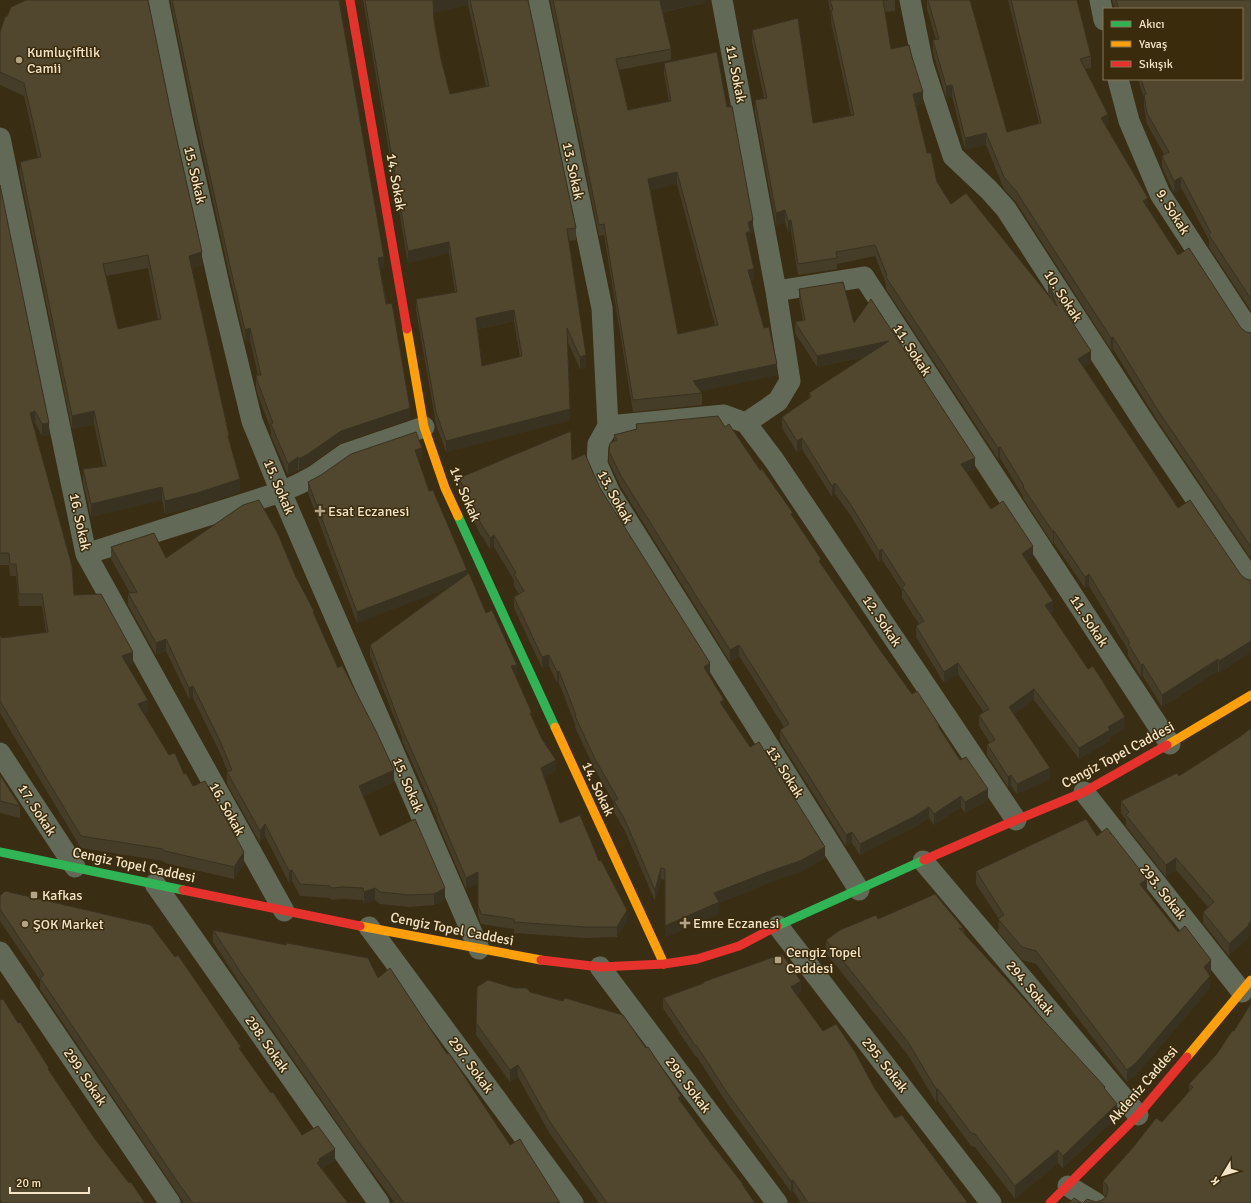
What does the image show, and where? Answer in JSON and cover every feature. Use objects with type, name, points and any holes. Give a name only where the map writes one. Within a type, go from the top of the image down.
[{"type":"main road","name":"14. Sokak","points":[[350,0],[424,427],[445,488],[664,964]]},
{"type":"main road","name":"Cengiz Topel Caddesi","points":[[0,852],[529,959],[600,967],[664,964],[698,959],[739,946],[778,926],[1016,820],[1084,792],[1170,744],[1251,695]]},
{"type":"main road","name":"Akdeniz Caddesi","points":[[1050,1203],[1138,1115],[1246,986]]},
{"type":"street","name":"15. Sokak","points":[[158,0],[210,244],[252,421],[281,492],[479,949]]},
{"type":"street","name":"13. Sokak","points":[[538,0],[602,308],[608,426],[598,444],[597,464],[610,493],[859,890]]},
{"type":"street","name":"11. Sokak","points":[[722,0],[776,291],[864,277],[1170,744]]},
{"type":"street","name":"10. Sokak","points":[[910,0],[923,65],[953,156],[989,190],[1006,209],[1147,427],[1251,580]]},
{"type":"street","points":[[1100,0],[1103,15]]},
{"type":"street","name":"9. Sokak","points":[[1118,80],[1129,121],[1160,194],[1251,333]]},
{"type":"street","name":"16. Sokak","points":[[0,138],[86,554],[284,910]]},
{"type":"street","points":[[608,426],[724,415],[746,423],[778,401],[790,381],[776,291]]},
{"type":"street","name":"12. Sokak","points":[[746,423],[774,460],[1016,820]]},
{"type":"street","points":[[86,554],[281,492],[314,476],[345,454],[424,427]]},
{"type":"street","name":"17. Sokak","points":[[0,753],[75,867]]},
{"type":"street","name":"293. Sokak","points":[[1084,792],[1246,986]]},
{"type":"street","name":"294. Sokak","points":[[922,862],[1138,1115]]},
{"type":"street","name":"298. Sokak","points":[[155,884],[379,1203]]},
{"type":"street","name":"295. Sokak","points":[[778,926],[991,1203]]},
{"type":"street","name":"297. Sokak","points":[[370,927],[573,1203]]},
{"type":"street","name":"299. Sokak","points":[[0,952],[170,1203]]},
{"type":"street","name":"296. Sokak","points":[[600,967],[777,1203]]},
{"type":"street","points":[[1068,1186],[1096,1203]]},
{"type":"building","points":[[27,0],[148,0],[202,252],[189,256],[228,436],[240,479],[197,493],[165,501],[162,487],[91,504],[83,469],[106,466],[94,411],[72,416],[20,162],[41,157],[24,83],[0,72],[0,32],[5,17],[7,16],[11,7]],"holes":[[[148,255],[161,319],[118,329],[103,264]]]},
{"type":"building","points":[[172,0],[339,0],[384,257],[378,258],[386,304],[392,303],[410,408],[341,431],[308,454],[299,459],[298,457],[288,464],[271,424],[273,423],[256,375],[261,375],[250,328],[245,330]]},
{"type":"building","points":[[365,0],[438,0],[433,1],[434,20],[441,59],[450,94],[489,86],[470,0],[528,0],[576,228],[567,229],[586,355],[580,357],[567,328],[570,409],[446,441],[436,412],[416,299],[457,292],[449,242],[408,251]],"holes":[[[514,310],[522,356],[482,366],[476,318]]]},
{"type":"building","points":[[553,0],[664,0],[660,1],[671,49],[616,59],[628,110],[671,101],[664,63],[717,52],[727,107],[732,106],[753,220],[748,222],[750,231],[746,233],[754,269],[748,270],[764,328],[769,327],[777,364],[693,381],[702,393],[633,400],[604,224],[599,225]],"holes":[[[677,172],[718,325],[678,334],[648,179]]]},
{"type":"building","points":[[830,0],[883,0],[891,49],[909,45],[923,92],[913,94],[927,153],[931,153],[937,182],[951,204],[966,193],[1057,306],[1048,285],[1091,351],[1078,359],[1178,508],[1190,500],[1241,575],[1246,579],[1251,580],[1251,641],[1219,661],[1218,659],[1162,695],[1143,664],[1141,665],[1128,644],[1130,643],[1089,574],[1085,577],[1054,531],[1053,532],[1023,487],[1024,486],[1000,447],[998,448],[886,277],[887,275],[875,245],[836,252],[837,258],[798,264],[791,220],[788,221],[785,210],[776,213],[755,100],[767,98],[752,30],[798,18],[813,123],[854,115]]},
{"type":"building","points":[[928,0],[970,0],[1007,132],[1041,123],[1011,0],[1077,0],[1091,56],[1080,59],[1108,114],[1101,118],[1148,198],[1143,201],[1178,255],[1189,248],[1241,328],[1246,332],[1251,333],[1251,547],[1157,409],[1113,337],[1111,338],[1016,191],[1004,177],[986,133],[965,138],[952,85],[946,86],[933,40],[939,39]]},
{"type":"building","points":[[1116,0],[1251,0],[1251,299],[1209,235],[1211,233],[1183,180],[1181,177],[1174,181],[1162,156],[1169,152],[1147,113],[1144,95],[1146,94],[1141,80],[1243,80],[1243,8],[1119,8]]},
{"type":"building","points":[[0,185],[49,423],[42,424],[35,411],[30,413],[72,566],[74,595],[101,594],[133,652],[122,656],[148,700],[138,704],[169,755],[175,753],[184,774],[186,773],[193,786],[205,781],[244,852],[234,867],[165,851],[163,849],[81,836],[0,701],[0,635],[2,638],[48,632],[42,594],[19,594],[16,564],[10,564],[9,553],[0,553]]},
{"type":"building","points":[[843,282],[854,323],[871,299],[975,458],[961,464],[991,509],[1003,501],[1033,546],[1022,554],[1053,601],[1045,605],[1088,669],[1093,666],[1125,717],[1108,727],[1110,730],[1079,748],[1034,689],[1009,707],[1050,768],[1017,784],[1011,775],[1008,777],[987,744],[995,740],[979,715],[989,709],[958,663],[944,672],[916,626],[924,621],[902,587],[905,585],[882,549],[879,551],[851,505],[835,483],[832,486],[802,438],[797,441],[782,417],[811,397],[809,393],[889,341],[817,356],[795,322],[805,320],[799,289]]},
{"type":"building","points":[[718,416],[725,427],[729,424],[760,470],[762,469],[793,513],[791,514],[821,559],[819,561],[880,650],[912,694],[917,691],[960,760],[966,757],[988,789],[965,802],[961,796],[934,814],[929,807],[915,816],[860,844],[852,832],[846,835],[780,730],[789,724],[739,645],[730,650],[621,476],[609,451],[610,443],[617,440],[614,435],[637,429],[636,424]]},
{"type":"building","points":[[571,431],[572,460],[585,454],[600,488],[710,663],[704,667],[724,700],[720,702],[750,747],[759,742],[825,847],[800,861],[714,893],[719,902],[665,926],[665,869],[661,868],[655,890],[625,820],[614,801],[618,799],[595,759],[575,716],[576,715],[559,671],[557,672],[549,655],[542,657],[514,597],[524,591],[514,574],[516,573],[494,535],[490,538],[479,520],[459,478]]},
{"type":"building","points":[[416,432],[422,448],[415,450],[429,491],[433,490],[467,570],[357,612],[308,482],[321,475],[351,454]]},
{"type":"building","points":[[259,500],[278,534],[295,575],[314,611],[313,612],[338,668],[342,665],[394,770],[359,786],[380,836],[415,819],[445,888],[434,894],[410,895],[380,892],[375,888],[364,892],[363,888],[331,888],[330,886],[300,884],[292,870],[289,871],[265,824],[260,831],[227,772],[232,770],[220,741],[193,686],[189,688],[166,639],[156,643],[128,593],[137,592],[111,547],[154,533],[166,558],[243,505]]},
{"type":"building","points":[[469,573],[486,613],[492,610],[517,665],[511,666],[532,713],[530,713],[542,739],[556,760],[541,768],[560,823],[580,815],[599,861],[601,860],[627,910],[617,927],[585,927],[514,922],[514,919],[481,914],[478,905],[478,872],[466,878],[402,729],[370,645]]},
{"type":"building","points":[[1251,728],[1251,922],[1229,944],[1203,912],[1214,902],[1176,858],[1166,865],[1126,815],[1129,812],[1121,801],[1177,773],[1179,776]]},
{"type":"building","points":[[0,775],[20,806],[0,801]]},
{"type":"building","points":[[1086,819],[1097,836],[1107,828],[1147,879],[1140,884],[1178,932],[1185,926],[1211,960],[1204,967],[1210,976],[1136,1063],[1127,1070],[1036,951],[1022,947],[998,919],[1004,915],[976,871]]},
{"type":"building","points":[[5,891],[151,925],[175,957],[178,955],[241,1047],[239,1048],[271,1093],[273,1092],[302,1135],[318,1126],[335,1149],[319,1159],[320,1161],[317,1163],[348,1203],[193,1203],[40,978],[44,975],[0,909],[0,896]]},
{"type":"building","points":[[935,894],[964,929],[959,928],[1105,1087],[1104,1088],[1117,1104],[1063,1156],[1058,1150],[1015,1186],[975,1134],[971,1133],[938,1089],[936,1089],[908,1042],[826,940],[840,930],[876,915],[878,919]]},
{"type":"building","points":[[213,930],[286,945],[287,943],[368,958],[378,978],[390,968],[510,1145],[520,1139],[560,1203],[404,1203],[358,1141],[241,973]]},
{"type":"building","points":[[782,954],[801,981],[791,987],[823,1031],[836,1024],[855,1052],[875,1089],[895,1118],[902,1115],[968,1203],[808,1203],[793,1180],[791,1181],[726,1091],[697,1046],[663,998]]},
{"type":"building","points":[[488,980],[515,988],[527,988],[530,992],[563,1001],[565,998],[623,1015],[646,1048],[648,1047],[681,1096],[678,1098],[743,1184],[755,1203],[607,1203],[550,1122],[518,1065],[510,1070],[476,1023],[477,987]]},
{"type":"building","points":[[0,998],[1,1000],[3,999],[18,1023],[20,1022],[49,1068],[48,1069],[95,1139],[129,1183],[131,1182],[145,1203],[2,1203],[0,1200]]},
{"type":"building","points":[[1250,1005],[1251,1203],[1083,1203],[1087,1199],[1096,1202],[1106,1197],[1108,1190],[1107,1185],[1103,1181],[1135,1145],[1156,1118],[1162,1122],[1193,1087],[1189,1084],[1216,1055],[1232,1031],[1234,1031]]},
{"type":"building","points":[[1074,1198],[1082,1203],[1069,1203]]},
{"type":"traffic: fast","points":[[458,516],[555,727]]},
{"type":"traffic: fast","points":[[0,852],[183,890]]},
{"type":"traffic: fast","points":[[777,926],[924,860]]},
{"type":"traffic: slow","points":[[407,329],[424,427],[445,488],[458,516]]},
{"type":"traffic: slow","points":[[1167,745],[1251,695]]},
{"type":"traffic: slow","points":[[555,727],[664,964]]},
{"type":"traffic: slow","points":[[360,926],[541,960]]},
{"type":"traffic: slow","points":[[1187,1057],[1251,980]]},
{"type":"traffic: jam","points":[[350,0],[407,329]]},
{"type":"traffic: jam","points":[[924,860],[1084,792],[1167,745]]},
{"type":"traffic: jam","points":[[183,890],[360,926]]},
{"type":"traffic: jam","points":[[541,960],[600,967],[664,964],[697,959],[739,946],[777,926]]},
{"type":"traffic: jam","points":[[1050,1203],[1138,1115],[1187,1057]]},
{"type":"place","name":"Kumluçiftlik Camii","points":[[19,60]]},
{"type":"place","name":"Esat Eczanesi","points":[[320,511]]},
{"type":"place","name":"Kafkas","points":[[34,895]]},
{"type":"place","name":"Emre Eczanesi","points":[[685,923]]},
{"type":"place","name":"ŞOK Market","points":[[25,924]]},
{"type":"place","name":"Cengiz Topel Caddesi","points":[[778,960]]}]
